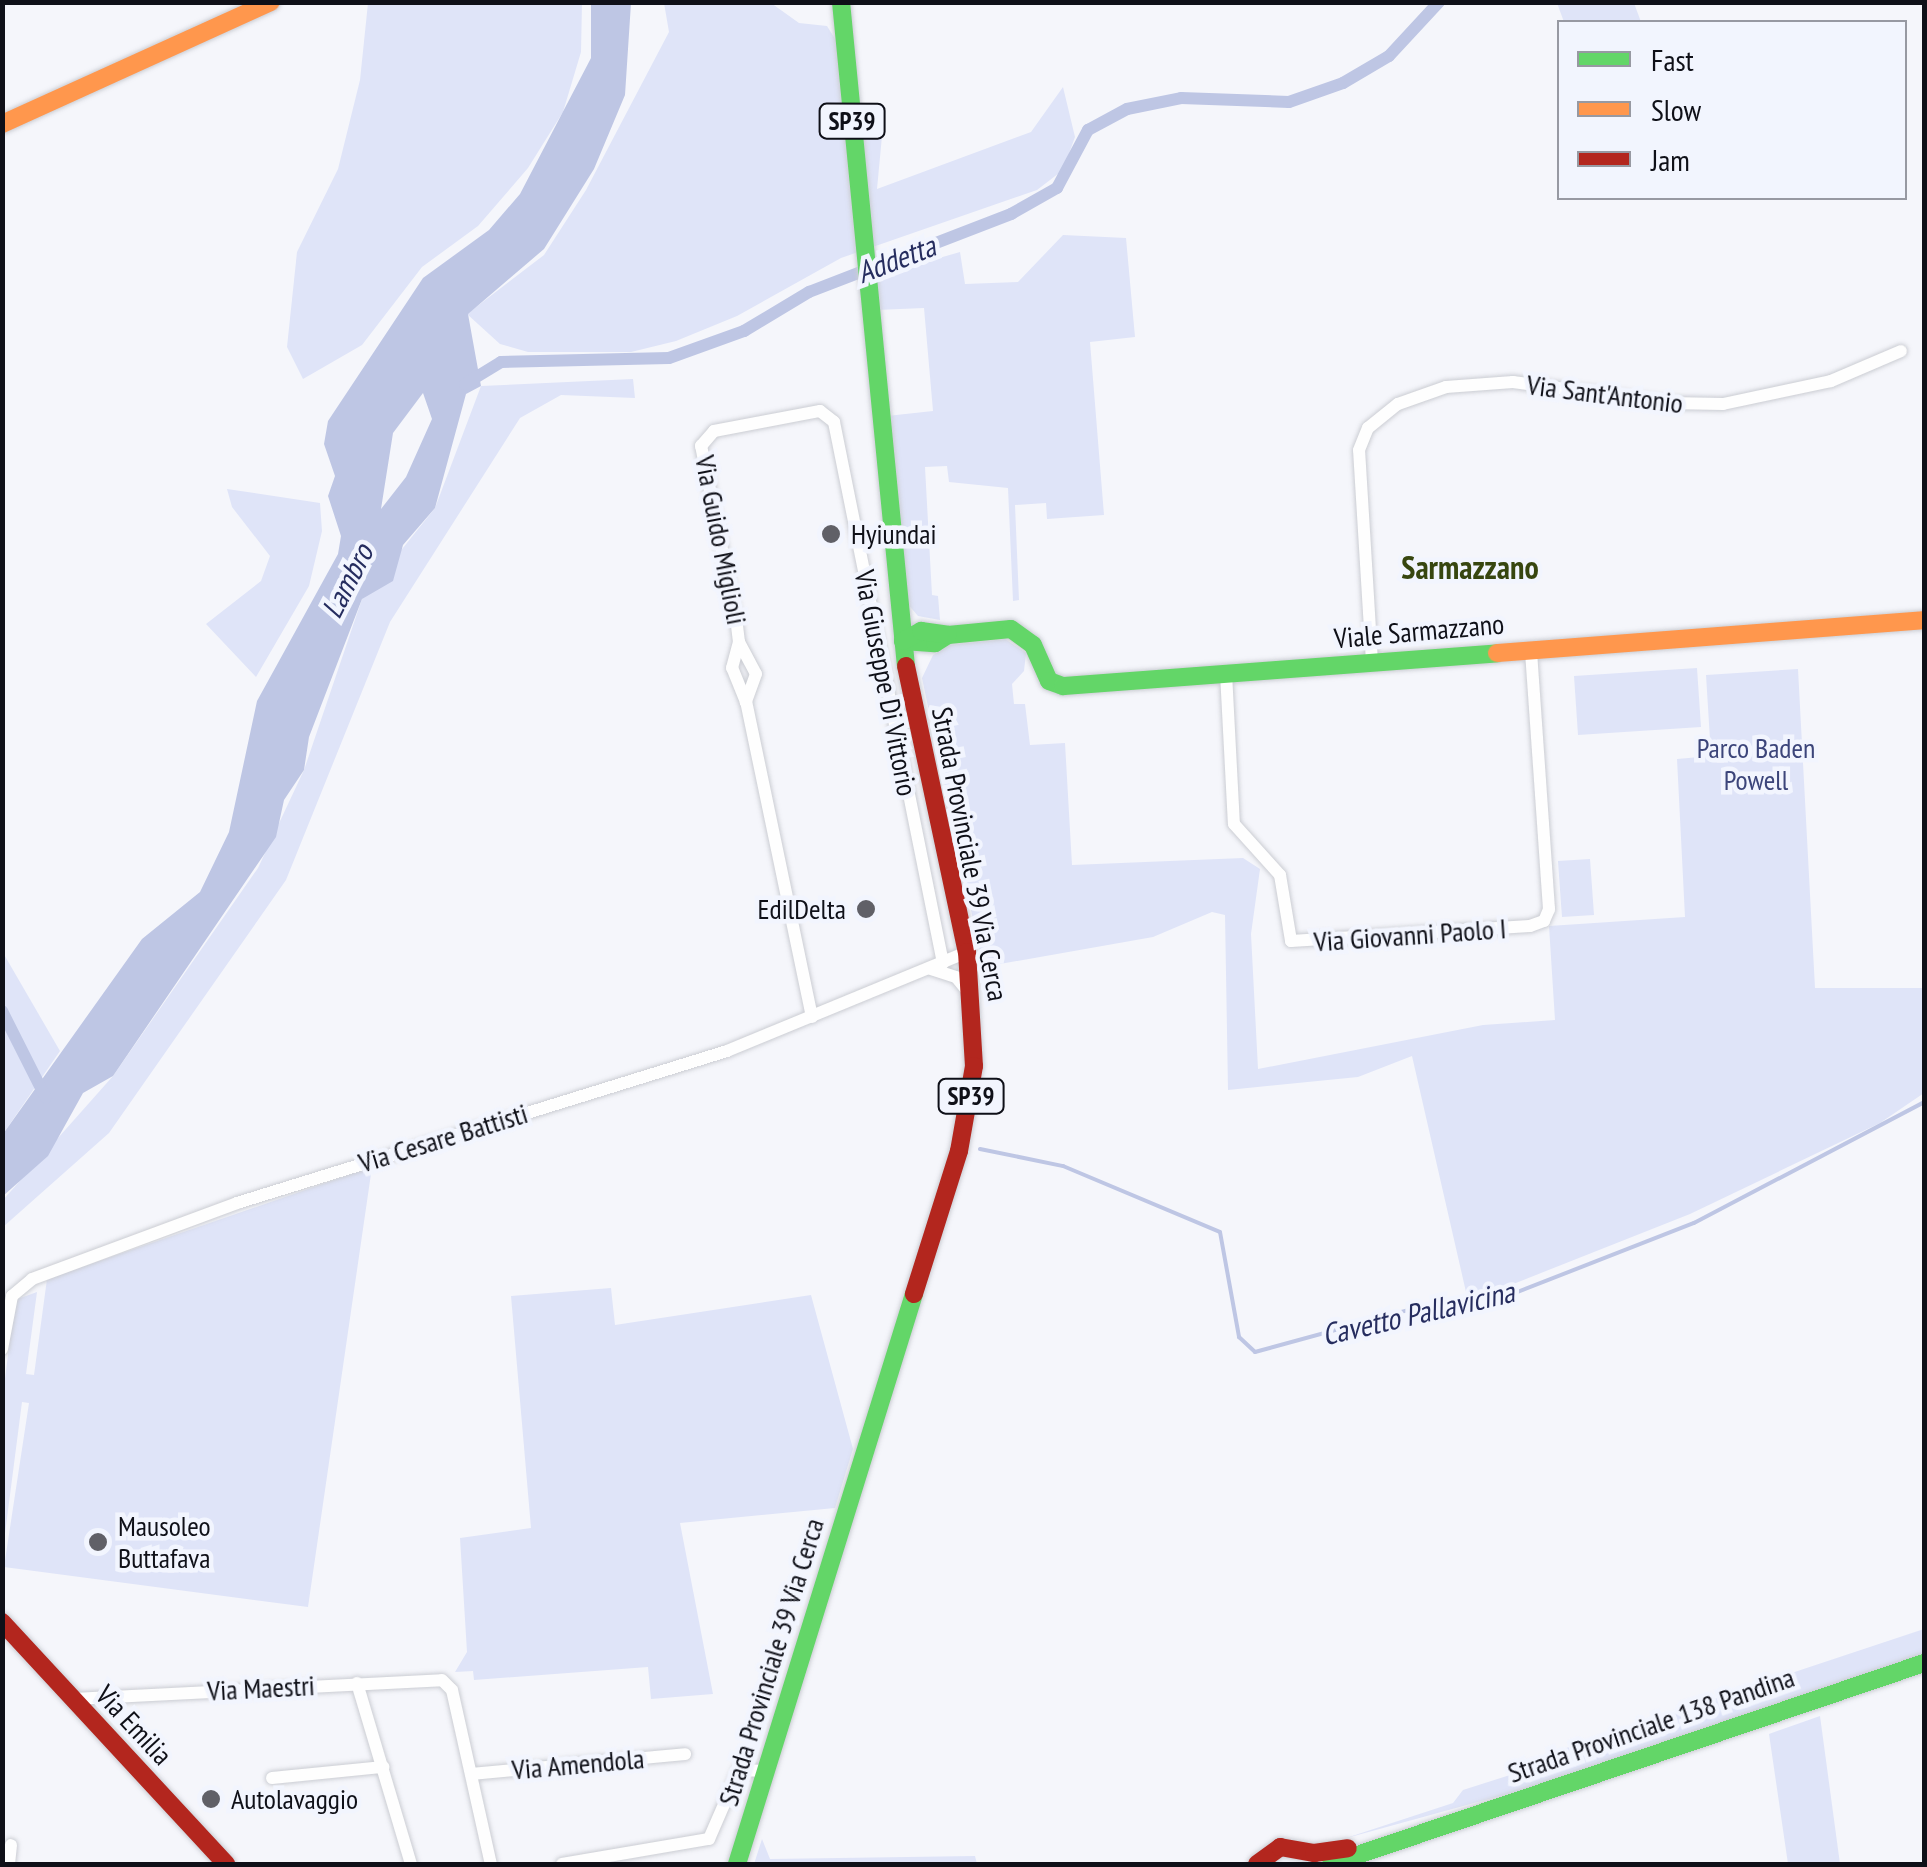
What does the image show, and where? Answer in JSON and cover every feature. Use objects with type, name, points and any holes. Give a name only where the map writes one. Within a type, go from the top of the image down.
[{"type":"main road","points":[[2,124],[271,2]]},
{"type":"main road","name":"Strada Provinciale 39 Via Cerca","points":[[737,1864],[959,1151],[972,1082],[973,999],[967,952],[903,641],[842,2]]},
{"type":"main road","name":"Viale Sarmazzano","points":[[903,641],[930,630],[948,635],[1020,632],[1048,681],[1063,686],[1924,620]]},
{"type":"main road","name":"Via Emilia","points":[[2,1622],[226,1864]]},
{"type":"main road","name":"Strada Provinciale 138 Pandina","points":[[1331,1864],[1394,1838],[1924,1663]]},
{"type":"main road","name":"Strada Provinciale 138 Pandina","points":[[1297,1849],[1326,1853],[1394,1838]]},
{"type":"main road","points":[[1257,1864],[1274,1848],[1297,1849],[1313,1864]]},
{"type":"street","name":"Via Sant'Antonio","points":[[1372,662],[1360,450],[1368,428],[1398,404],[1446,387],[1514,382],[1669,403],[1723,404],[1831,381],[1901,351]]},
{"type":"street","name":"Via Guido Miglioli","points":[[746,702],[756,674],[740,642],[701,446],[714,431],[820,411]]},
{"type":"street","name":"Via Giuseppe Di Vittorio","points":[[820,411],[834,422],[943,963]]},
{"type":"street","name":"Via Guido Miglioli","points":[[740,642],[732,668],[746,702],[812,1018]]},
{"type":"street","name":"Via Giovanni Paolo I","points":[[1226,673],[1234,824],[1280,875],[1291,942],[1530,926],[1548,917],[1531,649]]},
{"type":"street","name":"Via Cesare Battisti","points":[[2,1348],[8,1306],[32,1279],[207,1214],[629,1081],[812,1018],[967,952]]},
{"type":"street","points":[[929,969],[956,977],[973,999]]},
{"type":"street","points":[[357,1683],[410,1864]]},
{"type":"street","name":"Via Maestri","points":[[72,1699],[357,1683],[449,1684],[471,1774]]},
{"type":"street","name":"Via Amendola","points":[[471,1774],[685,1754]]},
{"type":"street","points":[[272,1778],[383,1768]]},
{"type":"street","points":[[562,1864],[714,1837],[740,1770],[766,1771]]},
{"type":"street","points":[[471,1774],[492,1864]]},
{"type":"street","points":[[10,1864],[12,1845]]},
{"type":"green space","points":[[368,3],[582,3],[581,52],[563,112],[528,168],[478,226],[422,267],[362,345],[303,379],[287,347],[297,252],[338,169],[360,80]]},
{"type":"green space","points":[[664,3],[771,3],[799,23],[827,26],[837,42],[844,99],[874,110],[882,136],[877,189],[1031,132],[1063,87],[1075,137],[1063,170],[1037,190],[841,258],[737,316],[676,341],[631,352],[528,352],[500,344],[467,314],[544,255],[586,190],[669,32]]},
{"type":"green space","points":[[1557,3],[1634,3],[1640,20],[1563,20]]},
{"type":"green space","points":[[1063,235],[1126,238],[1135,337],[1090,342],[1104,515],[1047,519],[1046,503],[1015,505],[1019,600],[1013,601],[1008,488],[949,482],[947,466],[925,467],[932,595],[938,596],[940,620],[918,616],[906,602],[887,416],[933,411],[924,308],[877,310],[873,277],[960,252],[965,284],[1018,282]]},
{"type":"green space","points":[[633,379],[635,398],[561,395],[520,418],[390,622],[286,880],[109,1133],[3,1227],[3,1200],[113,1076],[258,868],[304,770],[362,599],[435,508],[481,386]]},
{"type":"green space","points":[[227,489],[320,503],[322,531],[309,586],[256,677],[206,624],[261,581],[270,556],[232,507]]},
{"type":"green space","name":"Parco Baden Powell","points":[[1005,639],[1026,653],[1024,671],[1012,684],[1014,704],[1025,704],[1030,745],[1065,743],[1072,865],[1243,858],[1260,869],[1251,934],[1258,1069],[1483,1025],[1555,1020],[1549,926],[1685,917],[1677,759],[1711,756],[1706,675],[1798,669],[1815,988],[1924,988],[1924,1093],[1880,1123],[1690,1214],[1493,1292],[1466,1292],[1412,1056],[1358,1077],[1228,1090],[1225,915],[1212,912],[1153,937],[983,967],[922,678],[933,655],[950,645]]},
{"type":"green space","points":[[1697,668],[1701,727],[1578,735],[1574,676]]},
{"type":"green space","points":[[1590,859],[1594,915],[1562,917],[1558,861]]},
{"type":"green space","points":[[2,951],[60,1051],[3,1134],[2,1134]]},
{"type":"green space","points":[[372,1167],[308,1607],[4,1567],[29,1403],[22,1402],[3,1549],[2,1402],[15,1300],[37,1292],[26,1374],[34,1375],[47,1279]]},
{"type":"green space","points":[[611,1288],[615,1325],[811,1295],[853,1449],[835,1508],[680,1523],[713,1694],[651,1699],[648,1667],[474,1680],[473,1671],[455,1672],[467,1652],[460,1538],[531,1528],[511,1296]]},
{"type":"green space","points":[[1924,1629],[1924,1656],[1558,1780],[1343,1839],[1453,1803],[1463,1790],[1510,1775],[1518,1764]]},
{"type":"green space","points":[[1820,1716],[1840,1864],[1788,1864],[1769,1734]]},
{"type":"green space","points":[[762,1839],[770,1859],[975,1856],[977,1864],[754,1864]]},
{"type":"water","name":"Lambro","points":[[591,3],[631,3],[625,95],[594,169],[544,249],[468,314],[481,386],[466,394],[435,508],[403,545],[393,581],[362,599],[309,737],[304,770],[284,800],[276,837],[113,1076],[83,1093],[48,1156],[3,1196],[3,1134],[142,939],[200,892],[229,832],[257,701],[338,554],[341,536],[328,496],[335,476],[324,444],[328,421],[423,278],[489,230],[520,194],[591,58]],"holes":[[[423,393],[432,419],[406,477],[381,509],[393,433]]]},
{"type":"waterway","name":"Addetta","points":[[465,384],[501,362],[669,358],[744,331],[809,292],[1011,214],[1057,188],[1088,130],[1127,109],[1181,98],[1289,102],[1343,83],[1389,56],[1439,2]]},
{"type":"waterway","points":[[2,1011],[46,1098]]},
{"type":"waterway","name":"Cavetto Pallavicina","points":[[980,1149],[1063,1166],[1220,1232],[1239,1337],[1255,1352],[1434,1303],[1492,1302],[1694,1223],[1924,1102]]},
{"type":"traffic: fast","points":[[841,2],[906,666]]},
{"type":"traffic: fast","points":[[903,641],[935,643],[948,635],[1011,629],[1033,645],[1049,681],[1063,686],[1497,653]]},
{"type":"traffic: fast","points":[[903,641],[921,631],[948,635]]},
{"type":"traffic: fast","points":[[737,1864],[914,1294]]},
{"type":"traffic: fast","points":[[1331,1864],[1924,1663]]},
{"type":"traffic: slow","points":[[2,124],[271,2]]},
{"type":"traffic: slow","points":[[1497,653],[1924,620]]},
{"type":"traffic: jam","points":[[906,666],[967,952],[974,1066],[959,1151],[914,1294]]},
{"type":"traffic: jam","points":[[2,1622],[226,1864]]},
{"type":"traffic: jam","points":[[1257,1864],[1280,1847],[1314,1853],[1348,1848]]},
{"type":"place","name":"Hyiundai","points":[[831,534]]},
{"type":"place","name":"EdilDelta","points":[[866,909]]},
{"type":"place","name":"Mausoleo Buttafava","points":[[98,1542]]},
{"type":"place","name":"Autolavaggio","points":[[211,1799]]},
{"type":"district","name":"Sarmazzano","points":[[1470,567]]}]
